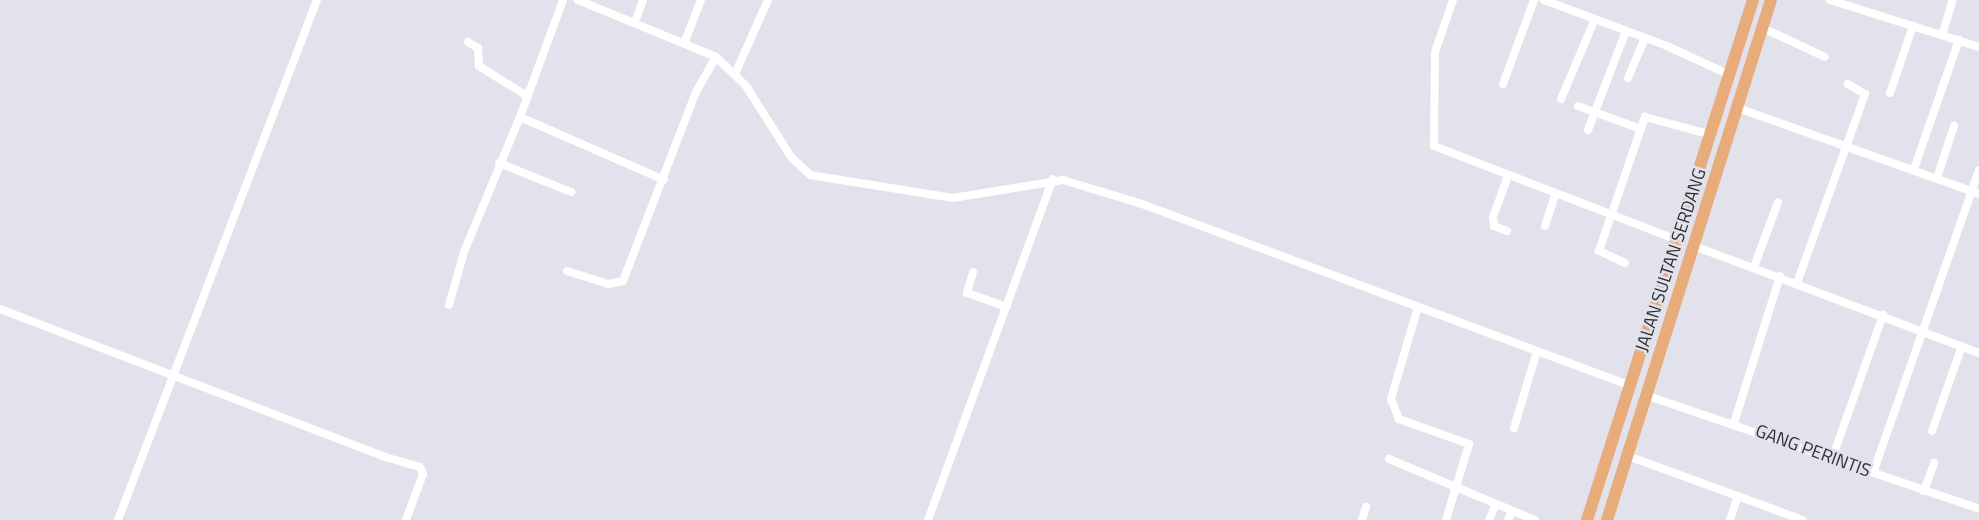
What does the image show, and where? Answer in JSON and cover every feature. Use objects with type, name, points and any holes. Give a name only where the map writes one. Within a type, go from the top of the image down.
[{"type":"highway","name":"JALAN SULTAN SERDANG","points":[[1587,520],[1712,135],[1753,0]]},
{"type":"highway","name":"JALAN SULTAN SERDANG","points":[[1607,520],[1771,0]]},
{"type":"street","points":[[118,520],[176,375],[317,0]]},
{"type":"street","points":[[449,305],[464,252],[520,117],[563,0]]},
{"type":"street","points":[[635,22],[643,0]]},
{"type":"street","points":[[685,41],[701,0]]},
{"type":"street","points":[[735,74],[768,0]]},
{"type":"street","points":[[1453,0],[1435,52],[1432,144],[1555,195],[1678,240]]},
{"type":"street","points":[[1503,84],[1534,0]]},
{"type":"street","points":[[1544,0],[1645,38],[1730,75]]},
{"type":"street","points":[[1830,0],[1979,46]]},
{"type":"street","points":[[1942,35],[1953,0]]},
{"type":"street","points":[[581,1],[685,41],[716,57],[735,74],[791,157],[810,175],[953,198],[982,196],[1053,179],[1142,204],[1631,386]]},
{"type":"street","points":[[1561,99],[1595,19]]},
{"type":"street","points":[[1890,93],[1913,26]]},
{"type":"street","points":[[1763,27],[1825,57]]},
{"type":"street","points":[[1588,130],[1626,31]]},
{"type":"street","points":[[1628,78],[1645,38]]},
{"type":"street","points":[[1914,169],[1959,40]]},
{"type":"street","points":[[468,42],[478,48],[479,66],[527,96]]},
{"type":"street","points":[[567,271],[613,284],[623,281],[664,180],[696,92],[716,57]]},
{"type":"street","points":[[1797,283],[1864,94],[1848,84]]},
{"type":"street","points":[[1578,106],[1641,129]]},
{"type":"street","points":[[1738,108],[1976,193]]},
{"type":"street","points":[[1625,263],[1599,251],[1647,116],[1712,135]]},
{"type":"street","points":[[520,117],[664,180]]},
{"type":"street","points":[[1937,178],[1954,126]]},
{"type":"street","points":[[499,163],[571,192]]},
{"type":"street","points":[[1873,473],[1923,331],[1976,193],[1979,170]]},
{"type":"street","points":[[1507,231],[1494,226],[1493,217],[1508,176]]},
{"type":"street","points":[[928,520],[1053,179]]},
{"type":"street","points":[[1545,226],[1555,195]]},
{"type":"street","points":[[1754,267],[1778,202]]},
{"type":"street","points":[[1694,246],[1883,315],[1979,353]]},
{"type":"street","points":[[973,272],[967,293],[1006,307]]},
{"type":"street","points":[[1734,423],[1779,276]]},
{"type":"street","points":[[1418,307],[1391,399],[1400,419],[1469,444],[1446,520]]},
{"type":"street","points":[[0,309],[420,468],[423,474],[406,520]]},
{"type":"street","points":[[1832,459],[1883,315]]},
{"type":"street","points":[[1932,431],[1962,346]]},
{"type":"street","points":[[1514,428],[1537,351]]},
{"type":"street","name":"GANG PERINTIS","points":[[1646,395],[1734,423],[1979,509]]},
{"type":"street","points":[[1628,456],[1803,520]]},
{"type":"street","points":[[1389,459],[1535,520]]},
{"type":"street","points":[[1924,491],[1934,463]]},
{"type":"street","points":[[1730,520],[1738,496]]},
{"type":"street","points":[[1489,520],[1496,504]]},
{"type":"street","points":[[1362,520],[1366,507]]},
{"type":"street","points":[[1508,520],[1512,511]]},
{"type":"street","points":[[1775,520],[1779,511]]}]
